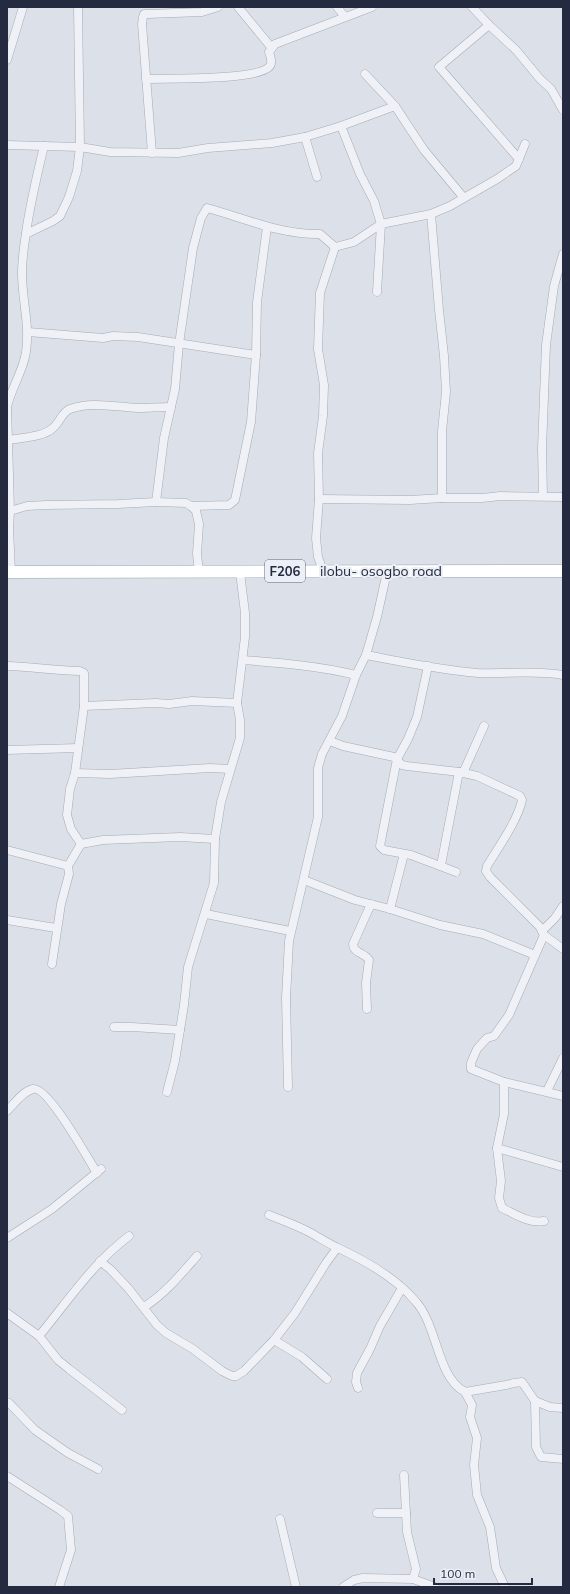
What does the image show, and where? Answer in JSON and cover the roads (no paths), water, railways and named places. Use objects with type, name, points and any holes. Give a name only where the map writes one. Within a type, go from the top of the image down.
[{"type":"main road","name":"ilobu- osogbo road","points":[[9,572],[563,571]]},
{"type":"street","points":[[7,60],[23,7]]},
{"type":"street","points":[[26,234],[60,216],[65,209],[77,170],[80,147],[78,7]]},
{"type":"street","points":[[152,153],[142,17],[144,14],[202,12],[218,7]]},
{"type":"street","points":[[238,7],[271,47]]},
{"type":"street","points":[[337,7],[345,16]]},
{"type":"street","points":[[146,79],[210,78],[250,74],[265,70],[270,66],[271,59],[269,52],[271,47],[282,40],[372,7]]},
{"type":"street","points":[[472,7],[516,50],[540,79],[551,89],[563,110]]},
{"type":"street","points":[[489,25],[439,67],[519,159]]},
{"type":"street","points":[[365,74],[395,106],[424,150],[464,198]]},
{"type":"street","points":[[7,144],[80,147],[110,152],[178,153],[208,148],[272,143],[305,137],[341,126],[395,106]]},
{"type":"street","points":[[341,126],[360,174],[374,201],[381,224],[377,292]]},
{"type":"street","points":[[305,137],[317,177]]},
{"type":"street","points":[[336,247],[354,242],[381,224],[431,214],[464,198],[516,166],[525,144]]},
{"type":"street","points":[[9,572],[10,511],[7,408],[9,397],[23,368],[28,332],[22,274],[22,251],[44,146]]},
{"type":"street","points":[[156,502],[164,438],[174,389],[193,248],[202,218],[207,208],[267,227],[304,234],[320,234],[336,247]]},
{"type":"street","points":[[431,214],[446,392],[442,431],[442,498]]},
{"type":"street","points":[[10,511],[27,506],[46,505],[156,502],[186,504],[191,506],[229,505],[235,500],[251,422],[256,355],[257,302],[267,227]]},
{"type":"street","points":[[323,571],[318,557],[316,538],[319,499],[318,453],[320,429],[323,416],[324,385],[318,349],[320,293],[336,247]]},
{"type":"street","points":[[543,496],[542,448],[546,345],[554,286],[563,254]]},
{"type":"street","points":[[28,332],[103,338],[113,336],[138,337],[256,355]]},
{"type":"street","points":[[8,440],[49,432],[69,409],[98,405],[138,408],[171,407]]},
{"type":"street","points":[[319,499],[410,500],[500,496],[563,497]]},
{"type":"street","points":[[191,506],[196,511],[200,524],[197,554],[199,572]]},
{"type":"street","points":[[167,1092],[175,1061],[188,967],[194,945],[206,914],[214,883],[215,840],[222,802],[230,769],[240,738],[240,720],[237,703],[243,660],[245,613],[240,572]]},
{"type":"street","points":[[288,1087],[286,998],[290,931],[304,880],[318,817],[318,768],[322,754],[342,716],[356,675],[366,655],[377,617],[387,572]]},
{"type":"street","points":[[366,655],[428,666],[476,672],[542,672],[563,675]]},
{"type":"street","points":[[243,660],[302,665],[331,669],[356,675]]},
{"type":"street","points":[[7,666],[82,672],[84,675],[84,706],[75,773],[70,789],[68,815],[71,829],[81,844]]},
{"type":"street","points":[[428,666],[417,717],[408,739],[397,759],[380,846],[384,850],[404,854],[441,865],[456,872]]},
{"type":"street","points":[[84,706],[156,703],[169,704],[192,701],[237,703]]},
{"type":"street","points":[[441,865],[461,772],[484,726]]},
{"type":"street","points":[[330,741],[343,746],[397,759],[402,765],[414,768],[461,772],[477,776],[521,797],[522,803],[511,827],[487,866],[486,871],[543,933],[563,949]]},
{"type":"street","points":[[7,750],[78,748]]},
{"type":"street","points":[[75,773],[110,774],[210,768],[230,769]]},
{"type":"street","points":[[52,964],[56,928],[69,874],[68,866],[81,844],[103,840],[172,837],[215,840]]},
{"type":"street","points":[[7,850],[68,866]]},
{"type":"street","points":[[390,909],[404,854]]},
{"type":"street","points":[[304,880],[355,900],[390,909],[440,925],[483,934],[535,955]]},
{"type":"street","points":[[367,1009],[366,983],[369,960],[364,954],[356,952],[353,949],[353,944],[371,904]]},
{"type":"street","points":[[563,906],[543,933],[509,1015],[494,1036],[487,1038],[477,1049],[471,1063],[471,1069],[504,1082],[563,1096]]},
{"type":"street","points":[[206,914],[290,931]]},
{"type":"street","points":[[7,920],[56,928]]},
{"type":"street","points":[[114,1027],[180,1030]]},
{"type":"street","points":[[547,1091],[563,1058]]},
{"type":"street","points":[[504,1082],[504,1114],[497,1148],[502,1181],[499,1198],[502,1208],[523,1218],[538,1222],[544,1221]]},
{"type":"street","points":[[7,1110],[29,1090],[35,1089],[40,1091],[51,1102],[66,1122],[99,1171],[52,1209],[7,1238]]},
{"type":"street","points":[[497,1148],[563,1167]]},
{"type":"street","points":[[269,1215],[300,1227],[337,1248],[359,1258],[402,1288],[418,1304],[434,1334],[446,1373],[459,1389],[465,1392],[472,1405],[470,1417],[477,1438],[474,1465],[477,1495],[490,1527],[494,1561],[498,1574],[505,1587]]},
{"type":"street","points":[[39,1336],[100,1261],[112,1249],[129,1236]]},
{"type":"street","points":[[100,1261],[124,1282],[157,1325],[166,1333],[193,1349],[228,1375],[236,1376],[244,1371],[274,1340],[295,1314],[326,1263],[337,1248]]},
{"type":"street","points":[[144,1308],[153,1302],[196,1256]]},
{"type":"street","points":[[358,1388],[356,1382],[357,1373],[380,1326],[402,1288]]},
{"type":"street","points":[[7,1313],[39,1336],[58,1360],[89,1386],[122,1410]]},
{"type":"street","points":[[274,1340],[302,1357],[327,1379]]},
{"type":"street","points":[[465,1392],[522,1382],[535,1401],[536,1447],[541,1457],[563,1459]]},
{"type":"street","points":[[535,1401],[550,1407],[563,1408]]},
{"type":"street","points":[[8,1403],[35,1430],[68,1453],[98,1469]]},
{"type":"street","points":[[404,1475],[407,1532],[416,1569],[413,1580]]},
{"type":"street","points":[[7,1476],[68,1516],[71,1550],[59,1587]]},
{"type":"street","points":[[377,1513],[406,1513]]},
{"type":"street","points":[[280,1519],[296,1587]]},
{"type":"street","points":[[343,1587],[354,1580],[363,1578],[413,1580],[435,1587]]}]
